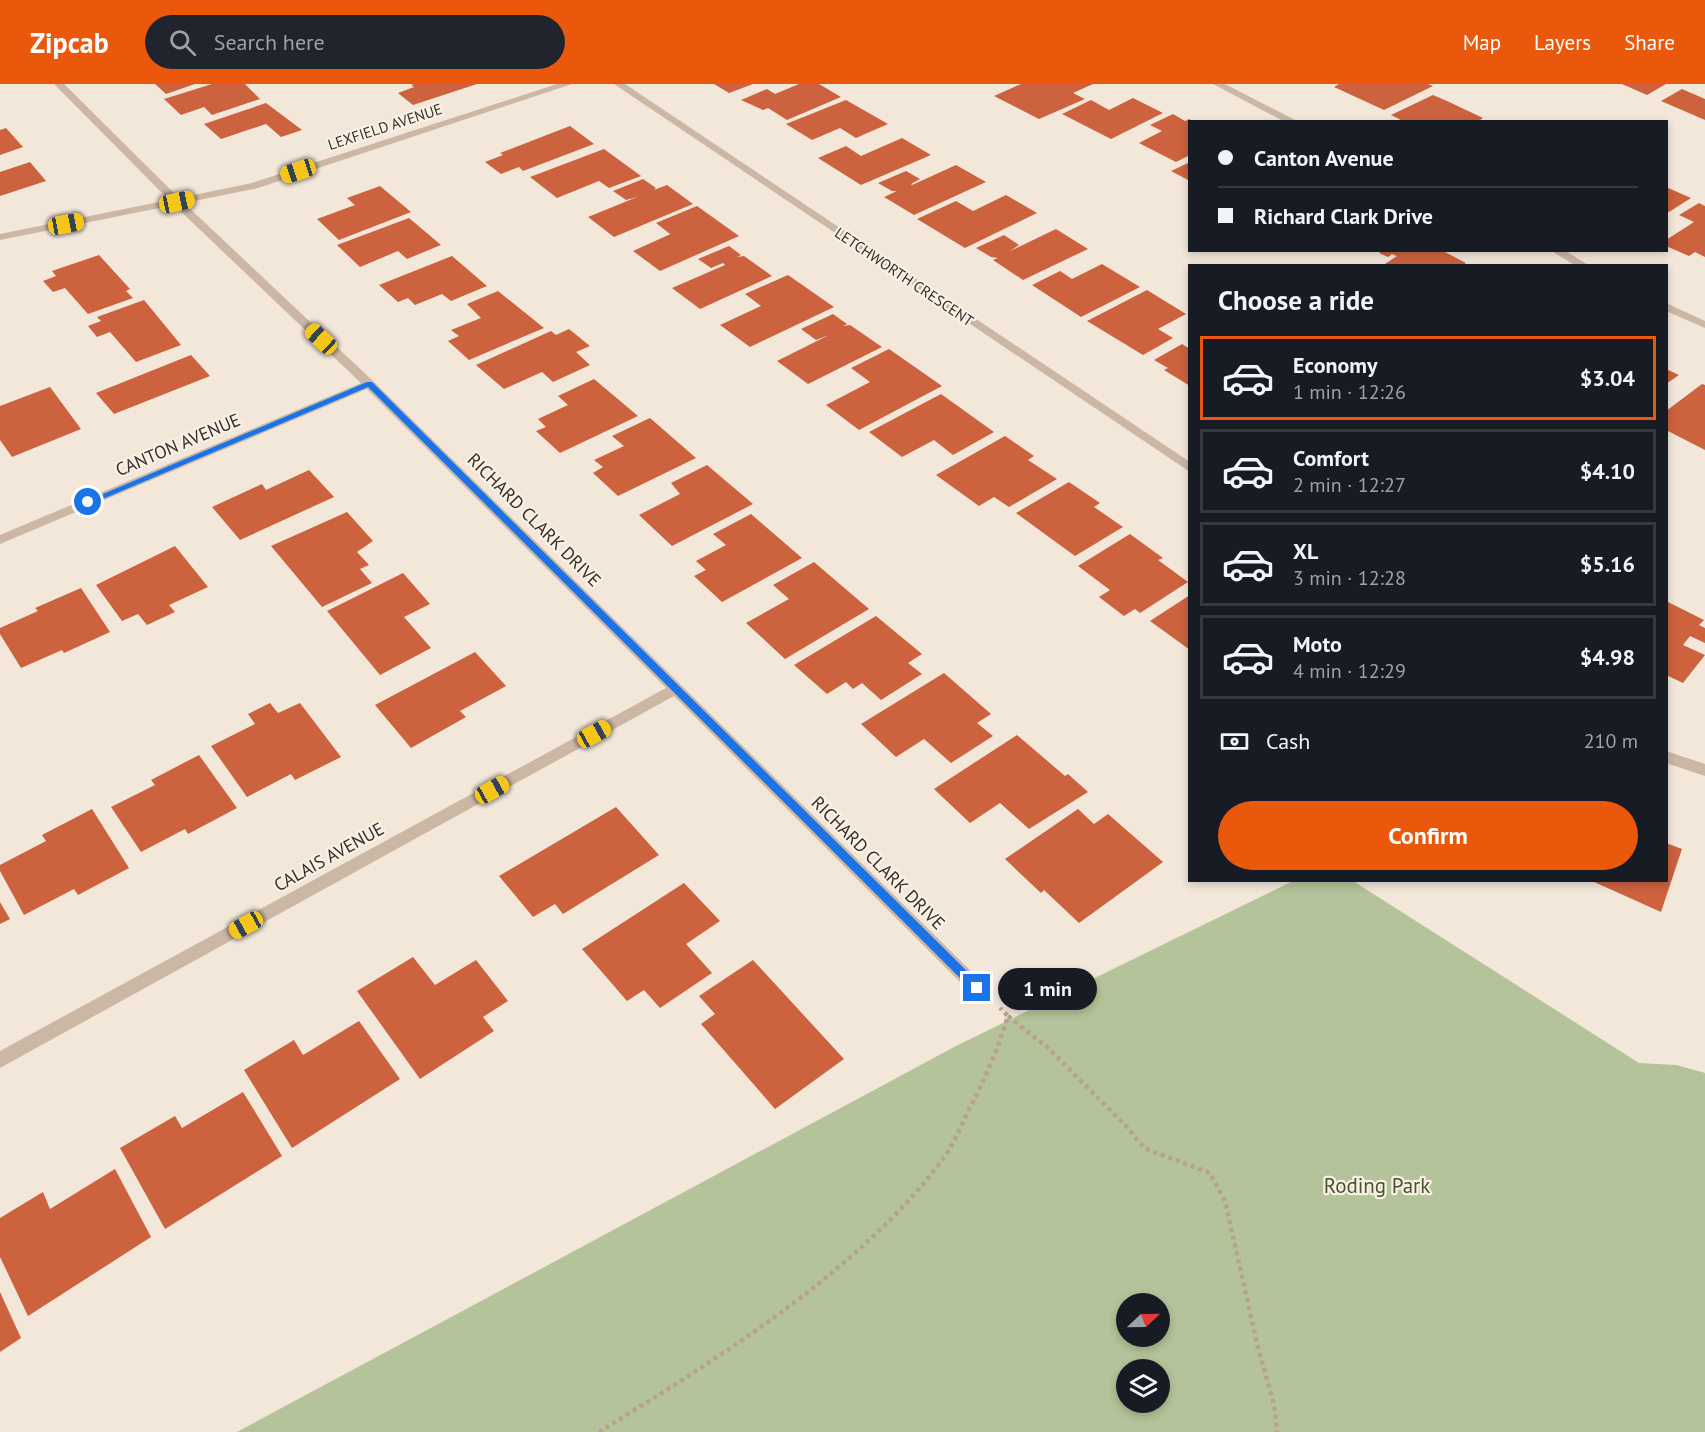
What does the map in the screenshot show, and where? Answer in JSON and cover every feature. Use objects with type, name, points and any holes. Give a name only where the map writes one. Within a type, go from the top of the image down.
[{"type":"street","name":"RICHARD CLARK DRIVE","points":[[59,84],[177,202],[369,384],[977,988]]},
{"type":"street","name":"LEXFIELD AVENUE","points":[[0,237],[254,186],[567,84]]},
{"type":"street","name":"LETCHWORTH CRESCENT","points":[[619,84],[1188,467]]},
{"type":"street","points":[[1218,84],[1290,120]]},
{"type":"street","points":[[1559,252],[1581,264]]},
{"type":"street","points":[[1668,307],[1705,325]]},
{"type":"street","name":"CANTON AVENUE","points":[[0,540],[369,384]]},
{"type":"street","name":"CALAIS AVENUE","points":[[0,1060],[676,688]]},
{"type":"street","points":[[1668,758],[1705,770]]},
{"type":"path","points":[[977,988],[1047,1047],[1144,1148],[1210,1173],[1225,1201],[1258,1348],[1274,1404],[1277,1432]]},
{"type":"path","points":[[599,1432],[679,1382],[843,1265],[895,1215],[946,1155],[997,1055],[1008,1016]]},
{"type":"green space","name":"Roding Park","points":[[1291,882],[1355,882],[1639,1063],[1676,1065],[1705,1073],[1705,1432],[237,1432],[956,1046]]},
{"type":"building","points":[[155,84],[195,84],[166,94]]},
{"type":"building","points":[[212,84],[245,84],[260,99],[212,115],[204,107],[181,115],[164,99]]},
{"type":"building","points":[[477,84],[413,105],[398,93],[414,87],[411,85]]},
{"type":"building","points":[[714,84],[753,84],[729,93]]},
{"type":"building","points":[[799,84],[819,84],[841,97],[787,120],[768,108],[763,110],[741,100],[767,89],[775,94]]},
{"type":"building","points":[[1021,84],[1093,84],[1073,93],[1085,99],[1039,119],[994,96]]},
{"type":"building","points":[[1339,84],[1428,84],[1433,86],[1384,110],[1334,87]]},
{"type":"building","points":[[1622,84],[1666,84],[1647,95]]},
{"type":"building","points":[[1682,89],[1705,99],[1705,120],[1661,101]]},
{"type":"building","points":[[1433,95],[1483,118],[1480,120],[1401,120],[1391,115]]},
{"type":"building","points":[[1133,98],[1163,113],[1111,139],[1062,114],[1091,100],[1109,110]]},
{"type":"building","points":[[846,100],[888,124],[856,138],[840,128],[812,140],[786,124]]},
{"type":"building","points":[[266,103],[302,130],[281,137],[266,124],[221,139],[204,124]]},
{"type":"building","points":[[1173,114],[1185,121],[1189,119],[1191,120],[1188,120],[1188,156],[1176,162],[1139,143],[1162,131],[1150,125]]},
{"type":"building","points":[[570,126],[594,144],[523,171],[519,167],[501,174],[485,162],[503,155],[500,153]]},
{"type":"building","points":[[6,128],[23,147],[0,155],[0,130]]},
{"type":"building","points":[[902,138],[931,155],[861,185],[818,158],[846,146],[861,156]]},
{"type":"building","points":[[604,149],[641,176],[609,188],[599,181],[557,198],[530,177]]},
{"type":"building","points":[[30,162],[46,181],[0,196],[0,172]]},
{"type":"building","points":[[1188,163],[1188,180],[1171,171]]},
{"type":"building","points":[[956,165],[986,182],[914,215],[884,197],[897,191],[892,191],[878,183],[906,171],[920,179],[912,185]]},
{"type":"building","points":[[643,179],[656,188],[654,190],[667,185],[693,204],[614,237],[588,217],[637,197],[626,200],[613,191]]},
{"type":"building","points":[[380,186],[411,212],[339,240],[317,219],[355,205],[347,198]]},
{"type":"building","points":[[1668,188],[1691,198],[1669,212]]},
{"type":"building","points":[[1006,195],[1037,213],[965,248],[917,219],[956,201],[973,211]]},
{"type":"building","points":[[1699,203],[1705,206],[1705,257],[1695,252],[1689,256],[1668,247],[1668,239],[1694,222],[1679,215]]},
{"type":"building","points":[[697,206],[739,236],[660,271],[633,251],[675,232],[670,234],[656,223]]},
{"type":"building","points":[[409,218],[441,245],[407,259],[398,251],[360,267],[337,245]]},
{"type":"building","points":[[1056,229],[1088,249],[1023,280],[993,260],[998,258],[991,257],[976,248],[1004,235],[1019,245],[1010,251]]},
{"type":"building","points":[[729,246],[741,255],[737,257],[744,256],[772,276],[700,309],[672,288],[725,265],[723,263],[711,268],[698,259]]},
{"type":"building","points":[[1445,252],[1466,263],[1385,264],[1397,256],[1392,254],[1388,257],[1379,253]]},
{"type":"building","points":[[99,255],[130,289],[126,291],[133,298],[88,314],[65,288],[53,292],[43,281],[56,276],[52,271]]},
{"type":"building","points":[[452,256],[487,286],[451,301],[442,294],[415,305],[408,298],[398,302],[379,285]]},
{"type":"building","points":[[1102,264],[1140,287],[1081,317],[1032,285],[1060,271],[1072,279]]},
{"type":"building","points":[[788,275],[834,307],[750,347],[720,325],[761,306],[745,294]]},
{"type":"building","points":[[1147,290],[1186,314],[1158,329],[1173,338],[1143,355],[1087,321]]},
{"type":"building","points":[[498,291],[544,328],[469,360],[448,341],[459,336],[451,330],[481,318],[467,304]]},
{"type":"building","points":[[144,300],[181,345],[136,362],[110,332],[97,337],[88,326],[101,321],[97,317]]},
{"type":"building","points":[[833,314],[847,324],[843,326],[850,325],[882,347],[808,384],[777,361],[829,335],[816,340],[801,329]]},
{"type":"building","points":[[569,329],[590,346],[576,352],[590,365],[553,382],[542,372],[504,389],[476,365],[551,331],[556,335]]},
{"type":"building","points":[[1182,344],[1188,348],[1188,385],[1164,370],[1168,368],[1154,360]]},
{"type":"building","points":[[889,349],[942,386],[859,430],[826,405],[870,382],[851,368]]},
{"type":"building","points":[[191,355],[210,376],[114,414],[96,393]]},
{"type":"building","points":[[1668,370],[1679,375],[1668,383]]},
{"type":"building","points":[[594,379],[638,416],[560,453],[536,431],[546,427],[538,419],[568,405],[558,396]]},
{"type":"building","points":[[1702,384],[1705,385],[1705,450],[1668,431],[1668,410]]},
{"type":"building","points":[[50,387],[81,429],[12,457],[0,440],[0,406]]},
{"type":"building","points":[[941,394],[994,432],[953,455],[934,440],[902,457],[869,432]]},
{"type":"building","points":[[650,418],[696,458],[618,496],[593,473],[603,467],[594,460],[624,446],[612,436]]},
{"type":"building","points":[[1005,436],[1034,456],[1028,460],[1057,479],[1009,507],[994,497],[979,506],[936,475]]},
{"type":"building","points":[[707,465],[753,504],[672,546],[639,515],[680,494],[671,483]]},
{"type":"building","points":[[309,470],[334,497],[240,540],[212,507],[262,484],[266,490]]},
{"type":"building","points":[[1069,482],[1100,503],[1094,507],[1123,527],[1075,556],[1016,513]]},
{"type":"building","points":[[347,512],[373,541],[357,552],[369,565],[360,569],[372,583],[322,607],[271,546]]},
{"type":"building","points":[[751,514],[802,558],[722,602],[694,576],[706,570],[696,561],[726,545],[713,534]]},
{"type":"building","points":[[1130,534],[1163,558],[1158,560],[1188,582],[1140,613],[1135,609],[1124,616],[1099,597],[1110,590],[1078,566]]},
{"type":"building","points":[[175,546],[208,587],[169,605],[175,612],[147,625],[138,614],[122,621],[96,585]]},
{"type":"building","points":[[814,562],[869,609],[785,659],[746,623],[789,599],[773,585]]},
{"type":"building","points":[[403,573],[430,604],[404,617],[431,648],[380,675],[327,611]]},
{"type":"building","points":[[81,588],[110,632],[64,653],[62,650],[21,668],[0,634],[0,628],[38,611],[35,608]]},
{"type":"building","points":[[1188,596],[1188,649],[1150,621]]},
{"type":"building","points":[[1668,602],[1704,620],[1699,625],[1705,628],[1705,643],[1690,636],[1683,645],[1705,655],[1683,683],[1668,676]]},
{"type":"building","points":[[876,616],[922,654],[908,663],[922,674],[881,700],[862,683],[853,689],[846,682],[827,694],[794,665]]},
{"type":"building","points":[[475,652],[506,686],[460,711],[466,717],[411,748],[375,705]]},
{"type":"building","points":[[944,673],[991,714],[977,723],[993,736],[951,763],[924,739],[896,757],[861,724]]},
{"type":"building","points":[[270,703],[278,713],[300,703],[341,757],[295,780],[291,774],[247,797],[211,746],[255,724],[248,714]]},
{"type":"building","points":[[1017,735],[1065,776],[1068,774],[1088,792],[1029,829],[1000,803],[970,823],[934,789]]},
{"type":"building","points":[[199,755],[237,808],[188,834],[185,829],[141,852],[111,807],[155,785],[151,780]]},
{"type":"building","points":[[616,807],[659,855],[563,914],[555,904],[533,917],[499,876]]},
{"type":"building","points":[[92,809],[129,868],[78,895],[74,889],[24,915],[0,871],[0,865],[46,841],[42,835]]},
{"type":"building","points":[[1078,809],[1094,824],[1108,814],[1163,862],[1079,923],[1044,890],[1041,893],[1005,859]]},
{"type":"building","points":[[1668,844],[1682,849],[1661,912],[1594,882],[1668,882]]},
{"type":"building","points":[[684,883],[720,921],[686,944],[712,973],[660,1008],[644,990],[627,1001],[582,949]]},
{"type":"building","points":[[0,902],[10,919],[0,924]]},
{"type":"building","points":[[413,957],[435,985],[476,960],[508,1001],[483,1017],[494,1031],[420,1079],[357,991]]},
{"type":"building","points":[[753,960],[844,1059],[775,1109],[701,1024],[715,1014],[699,996]]},
{"type":"building","points":[[359,1021],[400,1079],[292,1148],[244,1070],[294,1040],[303,1055]]},
{"type":"building","points":[[243,1092],[282,1156],[165,1229],[120,1148],[175,1116],[182,1128]]},
{"type":"building","points":[[115,1169],[151,1237],[28,1316],[0,1257],[0,1218],[43,1192],[50,1209]]},
{"type":"building","points":[[0,1292],[21,1338],[0,1352]]},
{"type":"route","points":[[88,502],[369,384],[977,988]]}]
